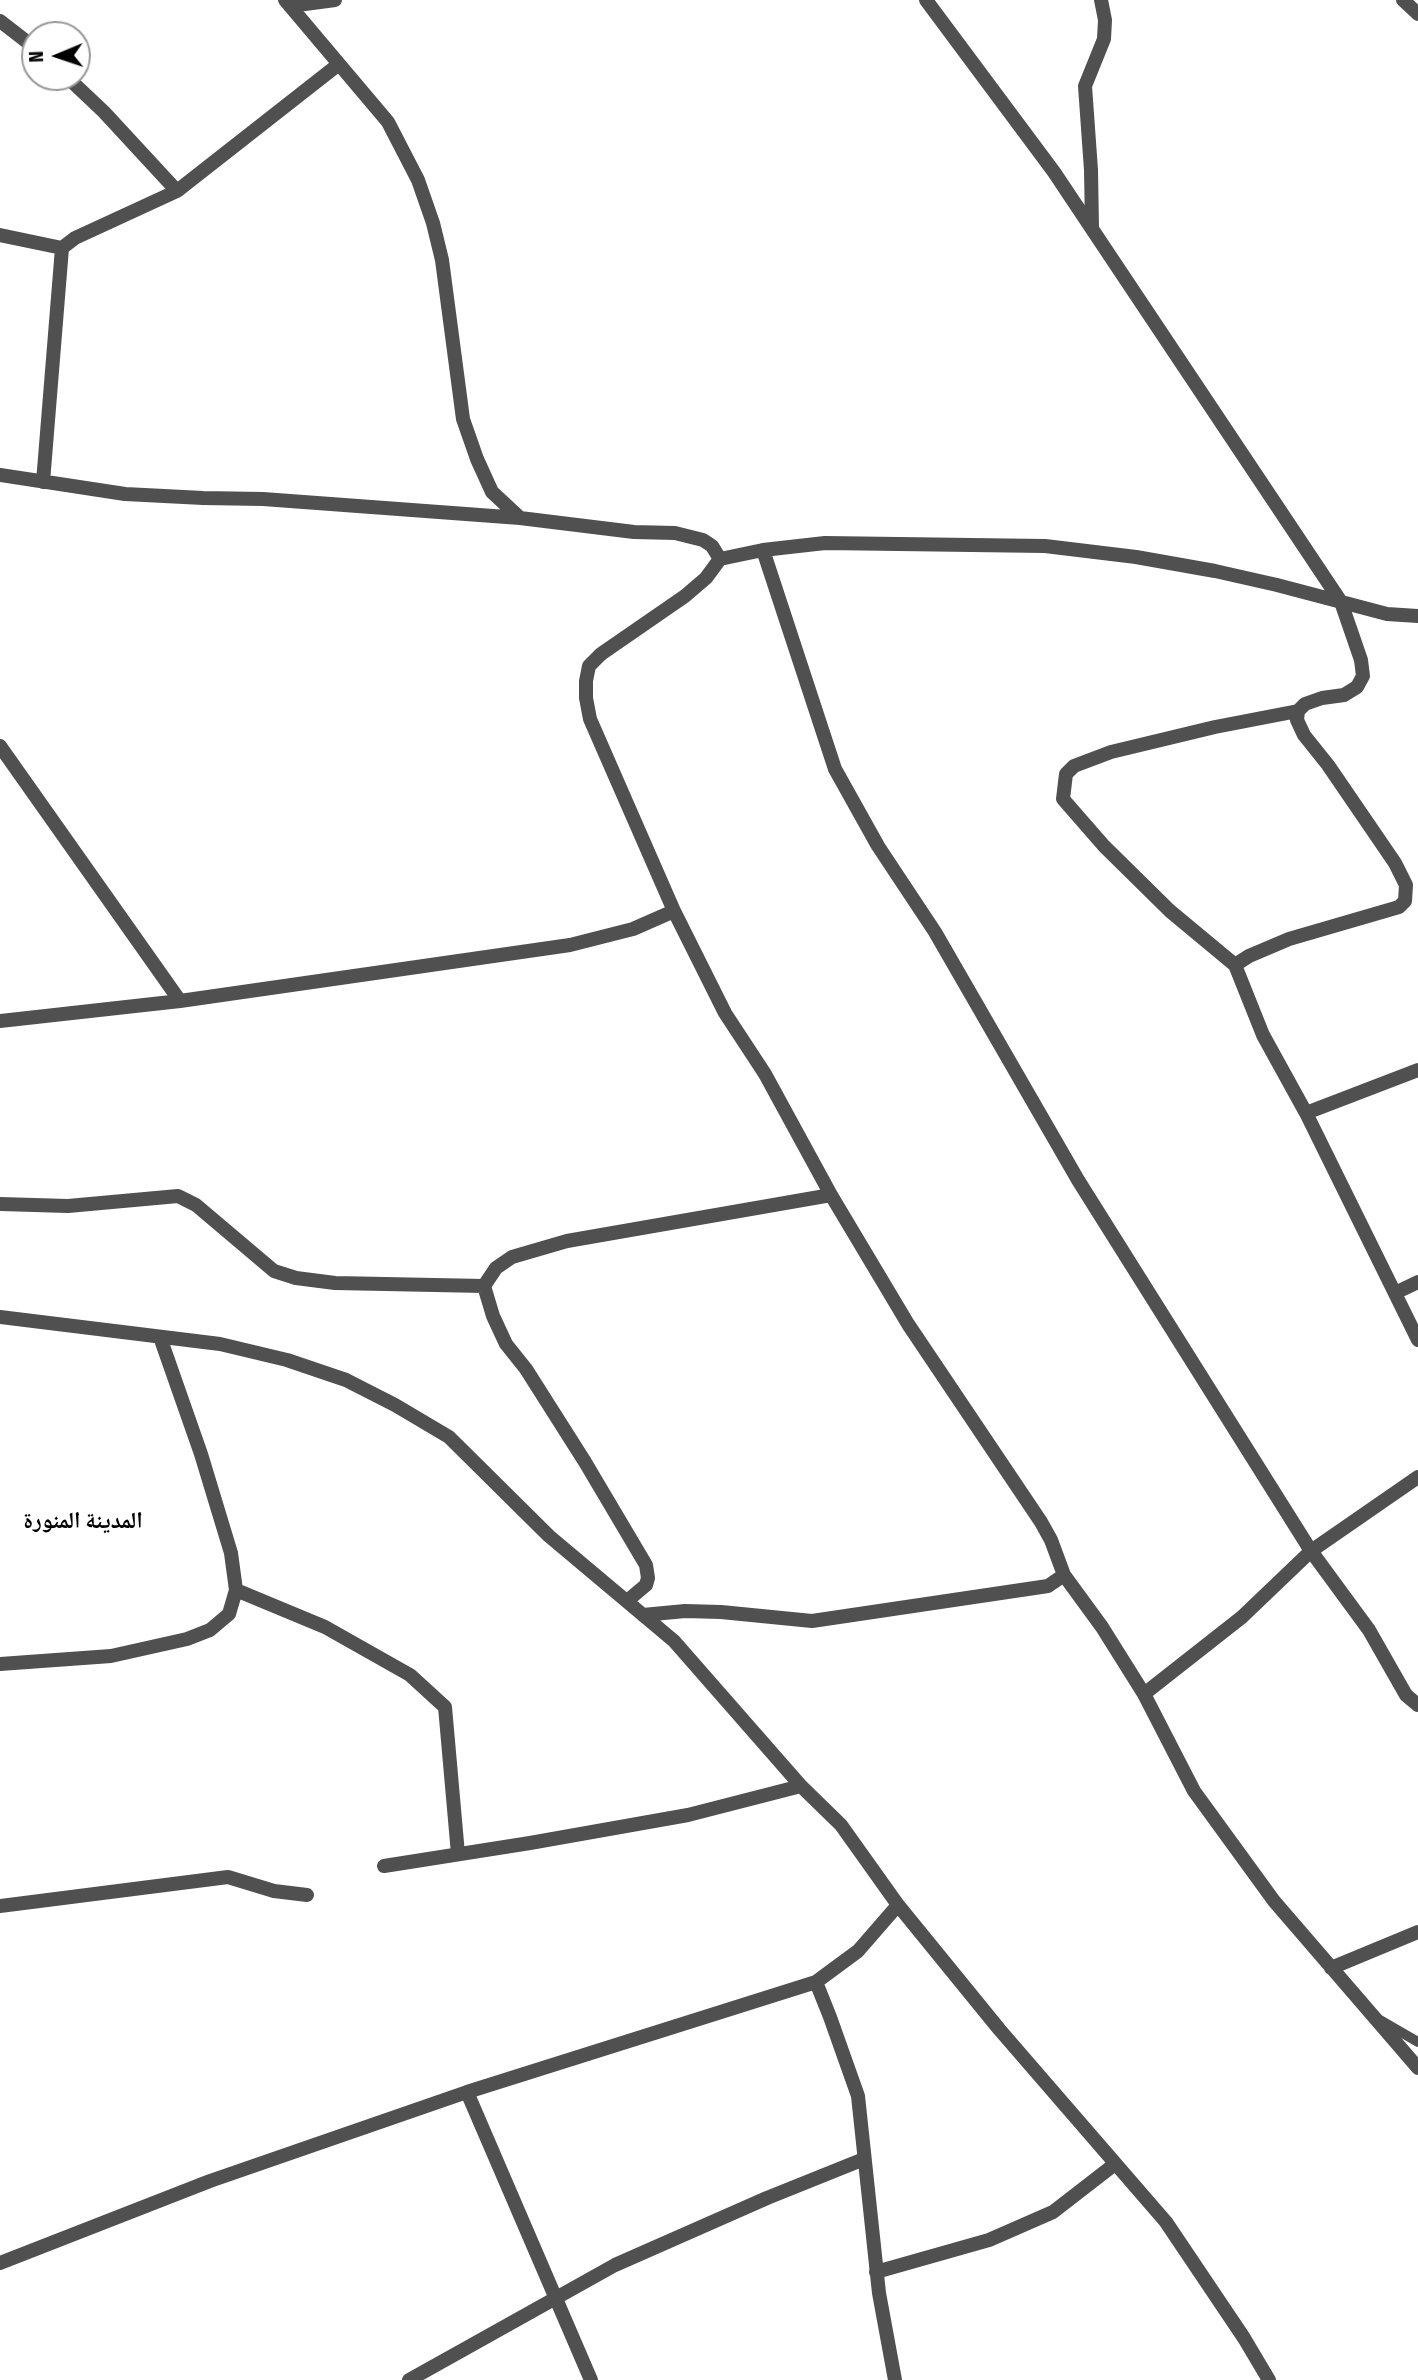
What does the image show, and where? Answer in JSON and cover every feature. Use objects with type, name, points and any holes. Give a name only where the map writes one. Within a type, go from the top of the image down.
[{"type":"street","points":[[288,3],[335,0]]},
{"type":"street","points":[[926,0],[1092,227],[1341,602],[1361,660],[1363,677],[1357,687],[1344,695],[1305,704],[1298,711],[1215,727],[1111,752],[1074,765],[1066,774],[1063,799],[1104,846],[1170,911],[1235,965],[1263,1035],[1306,1113],[1418,1340]]},
{"type":"street","points":[[1092,227],[1085,86],[1104,39],[1105,20],[1101,0]]},
{"type":"street","points":[[1403,0],[1418,14]]},
{"type":"street","points":[[288,3],[388,122],[418,180],[442,260],[463,419],[492,492],[520,519]]},
{"type":"street","points":[[0,21],[21,37]]},
{"type":"street","points":[[43,482],[62,248],[75,238],[177,191],[339,64]]},
{"type":"street","points":[[81,91],[177,191]]},
{"type":"street","points":[[0,234],[62,248]]},
{"type":"street","points":[[0,475],[125,494],[203,499],[263,499],[520,519],[634,532],[675,533],[703,540],[712,546],[720,559]]},
{"type":"street","points":[[1418,616],[1387,614],[1215,571],[1136,557],[1045,546],[825,543],[763,550],[720,559],[706,578],[685,596],[601,654],[589,666],[586,681],[590,719],[674,911],[725,1013],[765,1074],[831,1195],[908,1324],[1041,1522],[1064,1575],[1102,1627],[1144,1694],[1194,1791],[1274,1901],[1418,2068]]},
{"type":"street","points":[[763,550],[835,769],[878,846],[935,932],[1078,1180],[1311,1551],[1369,1630],[1406,1695],[1418,1705]]},
{"type":"street","points":[[1235,965],[1289,939],[1399,907],[1405,901],[1406,885],[1395,863],[1328,765],[1304,735],[1297,720],[1298,711]]},
{"type":"street","points":[[0,746],[180,1001]]},
{"type":"street","points":[[0,1021],[180,1001],[570,945],[633,929],[674,911]]},
{"type":"street","points":[[1306,1113],[1418,1070]]},
{"type":"street","points":[[484,1286],[496,1268],[512,1257],[567,1241],[831,1195]]},
{"type":"street","points":[[0,1204],[68,1206],[178,1196],[195,1205],[274,1271],[296,1278],[335,1283],[484,1286]]},
{"type":"street","points":[[1395,1293],[1418,1282]]},
{"type":"street","points":[[484,1286],[493,1316],[506,1344],[526,1369],[585,1462],[646,1565],[646,1585],[627,1601]]},
{"type":"street","points":[[0,1317],[220,1344],[287,1360],[346,1380],[449,1437],[549,1536],[674,1640],[801,1786],[841,1825],[898,1905],[999,2029],[1166,2222],[1269,2380]]},
{"type":"street","points":[[0,1664],[111,1656],[187,1639],[210,1630],[229,1615],[236,1590],[231,1553],[160,1337]]},
{"type":"street","points":[[1144,1694],[1242,1617],[1311,1551],[1418,1477]]},
{"type":"street","points":[[643,1615],[685,1611],[722,1612],[812,1621],[1048,1586],[1064,1575]]},
{"type":"street","points":[[236,1590],[325,1627],[410,1675],[445,1707],[458,1854]]},
{"type":"street","points":[[384,1866],[688,1815],[801,1786]]},
{"type":"street","points":[[0,1906],[228,1877],[274,1891],[307,1895]]},
{"type":"street","points":[[0,2263],[210,2181],[467,2092],[816,1982],[858,1951],[898,1905]]},
{"type":"street","points":[[1331,1968],[1418,1932]]},
{"type":"street","points":[[816,1982],[858,2096],[876,2272],[886,2343],[895,2380]]},
{"type":"street","points":[[467,2092],[591,2380]]},
{"type":"street","points":[[409,2380],[646,2250],[864,2160]]},
{"type":"street","points":[[876,2272],[989,2240],[1054,2212],[1115,2164]]},
{"type":"lane","points":[[1368,2013],[1418,2042]]},
{"type":"district","name":"المدينة المنورة","points":[[83,1522]]}]
